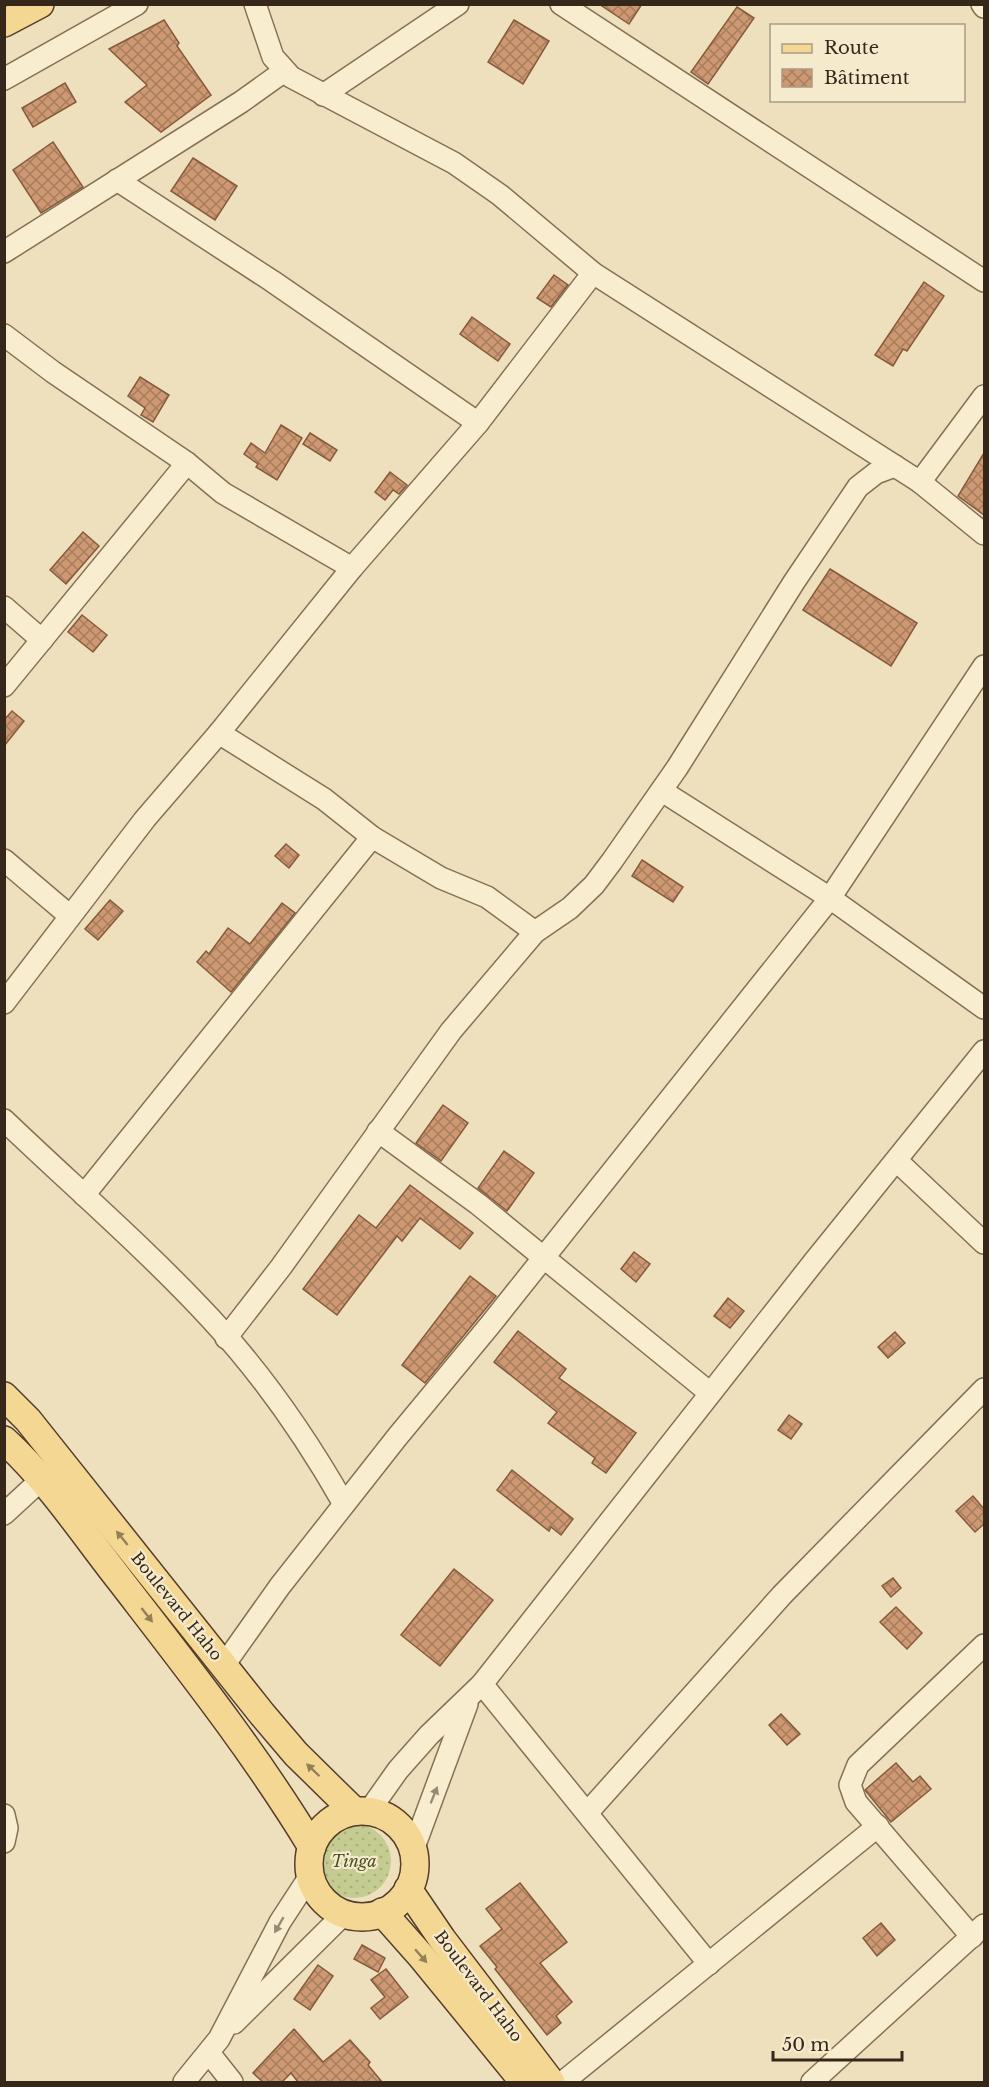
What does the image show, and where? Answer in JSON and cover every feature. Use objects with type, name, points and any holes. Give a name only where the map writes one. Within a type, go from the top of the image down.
[{"type":"main road","points":[[4,23],[40,4]]},
{"type":"main road","name":"Boulevard Haho","points":[[4,1396],[28,1420],[296,1754],[362,1811]]},
{"type":"main road","name":"Boulevard Haho","points":[[4,1440],[42,1479],[208,1694],[282,1798],[312,1847]]},
{"type":"main road","points":[[362,1811],[389,1818],[397,1824],[404,1831],[413,1850],[415,1863],[408,1889],[398,1902],[382,1912],[362,1917],[344,1914],[326,1903],[319,1895],[310,1876],[312,1847],[328,1823],[362,1811]]},
{"type":"main road","name":"Boulevard Haho","points":[[408,1889],[442,1939],[551,2082]]},
{"type":"main road","name":"Boulevard Haho","points":[[382,1912],[524,2082]]},
{"type":"street","points":[[4,78],[137,4]]},
{"type":"street","points":[[255,4],[264,36],[283,72],[454,163],[500,195],[593,273],[920,482],[984,534]]},
{"type":"street","points":[[323,95],[458,4]]},
{"type":"street","points":[[561,4],[984,281]]},
{"type":"street","points":[[4,252],[241,102],[283,72]]},
{"type":"street","points":[[117,180],[272,281],[478,423]]},
{"type":"street","points":[[4,1002],[145,819],[219,733],[352,567],[478,423],[593,273]]},
{"type":"street","points":[[4,335],[53,372],[187,463],[223,493],[352,567]]},
{"type":"street","points":[[920,482],[984,396]]},
{"type":"street","points":[[4,686],[187,463]]},
{"type":"street","points":[[226,1338],[281,1268],[451,1031],[535,932],[570,908],[594,885],[662,792],[839,513],[858,488],[876,473],[895,466]]},
{"type":"street","points":[[4,607],[42,640]]},
{"type":"street","points":[[224,1665],[344,1504],[830,898],[984,666]]},
{"type":"street","points":[[219,733],[324,799],[372,837],[441,878],[487,897],[535,932]]},
{"type":"street","points":[[662,792],[830,898],[984,1008]]},
{"type":"street","points":[[84,1195],[372,837]]},
{"type":"street","points":[[4,860],[70,916]]},
{"type":"street","points":[[362,1811],[429,1735],[469,1700],[710,1393],[984,1051]]},
{"type":"street","points":[[4,1119],[149,1255],[226,1338],[282,1408],[324,1469],[344,1504]]},
{"type":"street","points":[[378,1131],[478,1204],[710,1393]]},
{"type":"street","points":[[897,1161],[984,1243]]},
{"type":"street","points":[[588,1812],[782,1595],[984,1389]]},
{"type":"street","points":[[4,1514],[42,1479]]},
{"type":"street","points":[[812,2082],[978,1931],[856,1802],[850,1785],[858,1765],[984,1645]]},
{"type":"street","points":[[482,1684],[709,1964]]},
{"type":"street","points":[[413,1850],[469,1700]]},
{"type":"street","points":[[4,1815],[7,1828],[4,1842]]},
{"type":"street","points":[[563,2082],[878,1826]]},
{"type":"street","points":[[214,2046],[280,1922],[310,1876]]},
{"type":"street","points":[[184,2082],[214,2046],[344,1914]]},
{"type":"street","points":[[214,2046],[232,2082]]},
{"type":"green space","name":"Tinga","points":[[354,1824],[368,1827],[380,1835],[388,1847],[391,1861],[388,1875],[380,1887],[368,1895],[354,1898],[340,1895],[328,1887],[320,1875],[317,1861],[320,1847],[328,1835],[340,1827]]},
{"type":"building","points":[[599,4],[642,4],[629,24]]},
{"type":"building","points":[[737,7],[754,18],[708,84],[691,72]]},
{"type":"building","points":[[164,20],[179,43],[177,46],[211,95],[161,132],[125,102],[147,85],[109,49]]},
{"type":"building","points":[[514,20],[549,41],[523,84],[488,62]]},
{"type":"building","points":[[65,83],[76,102],[33,127],[22,108]]},
{"type":"building","points":[[53,142],[83,187],[41,213],[13,170]]},
{"type":"building","points":[[193,158],[237,186],[215,220],[171,191]]},
{"type":"building","points":[[554,275],[568,285],[551,307],[537,298]]},
{"type":"building","points":[[924,282],[944,296],[907,351],[903,349],[893,366],[875,355]]},
{"type":"building","points":[[472,317],[510,344],[498,361],[460,334]]},
{"type":"building","points":[[140,377],[169,395],[153,422],[141,415],[145,408],[128,396]]},
{"type":"building","points":[[281,425],[302,438],[277,480],[256,467],[258,464],[244,454],[251,443],[265,453]]},
{"type":"building","points":[[310,433],[337,450],[330,461],[303,444]]},
{"type":"building","points":[[984,453],[984,515],[958,496]]},
{"type":"building","points":[[390,472],[407,485],[399,494],[393,490],[385,500],[375,492]]},
{"type":"building","points":[[83,532],[99,546],[66,584],[50,570]]},
{"type":"building","points":[[830,569],[917,623],[891,666],[803,610]]},
{"type":"building","points":[[82,615],[107,635],[93,652],[68,632]]},
{"type":"building","points":[[12,711],[24,721],[4,746],[4,720]]},
{"type":"building","points":[[286,844],[299,855],[289,868],[275,856]]},
{"type":"building","points":[[642,860],[683,887],[673,902],[632,876]]},
{"type":"building","points":[[110,900],[123,911],[98,940],[85,929]]},
{"type":"building","points":[[282,903],[295,913],[231,992],[197,962],[206,951],[209,954],[228,928],[250,944]]},
{"type":"building","points":[[443,1105],[468,1123],[441,1161],[416,1143]]},
{"type":"building","points":[[504,1151],[534,1173],[507,1211],[478,1188]]},
{"type":"building","points":[[410,1185],[473,1233],[460,1249],[420,1218],[402,1241],[397,1236],[337,1315],[303,1289],[359,1215],[376,1228]]},
{"type":"building","points":[[634,1252],[650,1264],[636,1282],[621,1269]]},
{"type":"building","points":[[470,1276],[496,1296],[425,1383],[402,1365]]},
{"type":"building","points":[[728,1298],[744,1311],[730,1328],[714,1316]]},
{"type":"building","points":[[518,1331],[566,1369],[559,1378],[636,1433],[606,1473],[592,1463],[595,1458],[548,1423],[557,1412],[494,1362]]},
{"type":"building","points":[[895,1332],[905,1343],[888,1358],[878,1347]]},
{"type":"building","points":[[789,1415],[802,1424],[791,1439],[778,1430]]},
{"type":"building","points":[[512,1470],[573,1519],[561,1535],[551,1527],[549,1531],[497,1490]]},
{"type":"building","points":[[973,1496],[984,1509],[984,1524],[975,1532],[956,1511]]},
{"type":"building","points":[[454,1569],[493,1600],[440,1666],[401,1635]]},
{"type":"building","points":[[893,1578],[901,1588],[891,1597],[882,1586]]},
{"type":"building","points":[[896,1607],[922,1633],[907,1649],[880,1622]]},
{"type":"building","points":[[781,1714],[800,1734],[787,1745],[769,1725]]},
{"type":"building","points":[[896,1763],[913,1782],[920,1776],[931,1789],[891,1822],[865,1790]]},
{"type":"building","points":[[520,1883],[567,1942],[540,1963],[572,2002],[556,2016],[561,2023],[547,2035],[495,1969],[497,1967],[480,1946],[502,1929],[486,1909]]},
{"type":"building","points":[[881,1923],[895,1940],[877,1956],[863,1938]]},
{"type":"building","points":[[362,1945],[385,1958],[378,1972],[354,1959]]},
{"type":"building","points":[[318,1965],[333,1976],[310,2010],[294,1999]]},
{"type":"building","points":[[386,1969],[408,1997],[380,2019],[371,2008],[385,1997],[371,1980]]},
{"type":"building","points":[[294,2029],[323,2062],[350,2040],[370,2062],[368,2065],[382,2082],[298,2082],[291,2073],[282,2082],[263,2082],[253,2073]]}]
